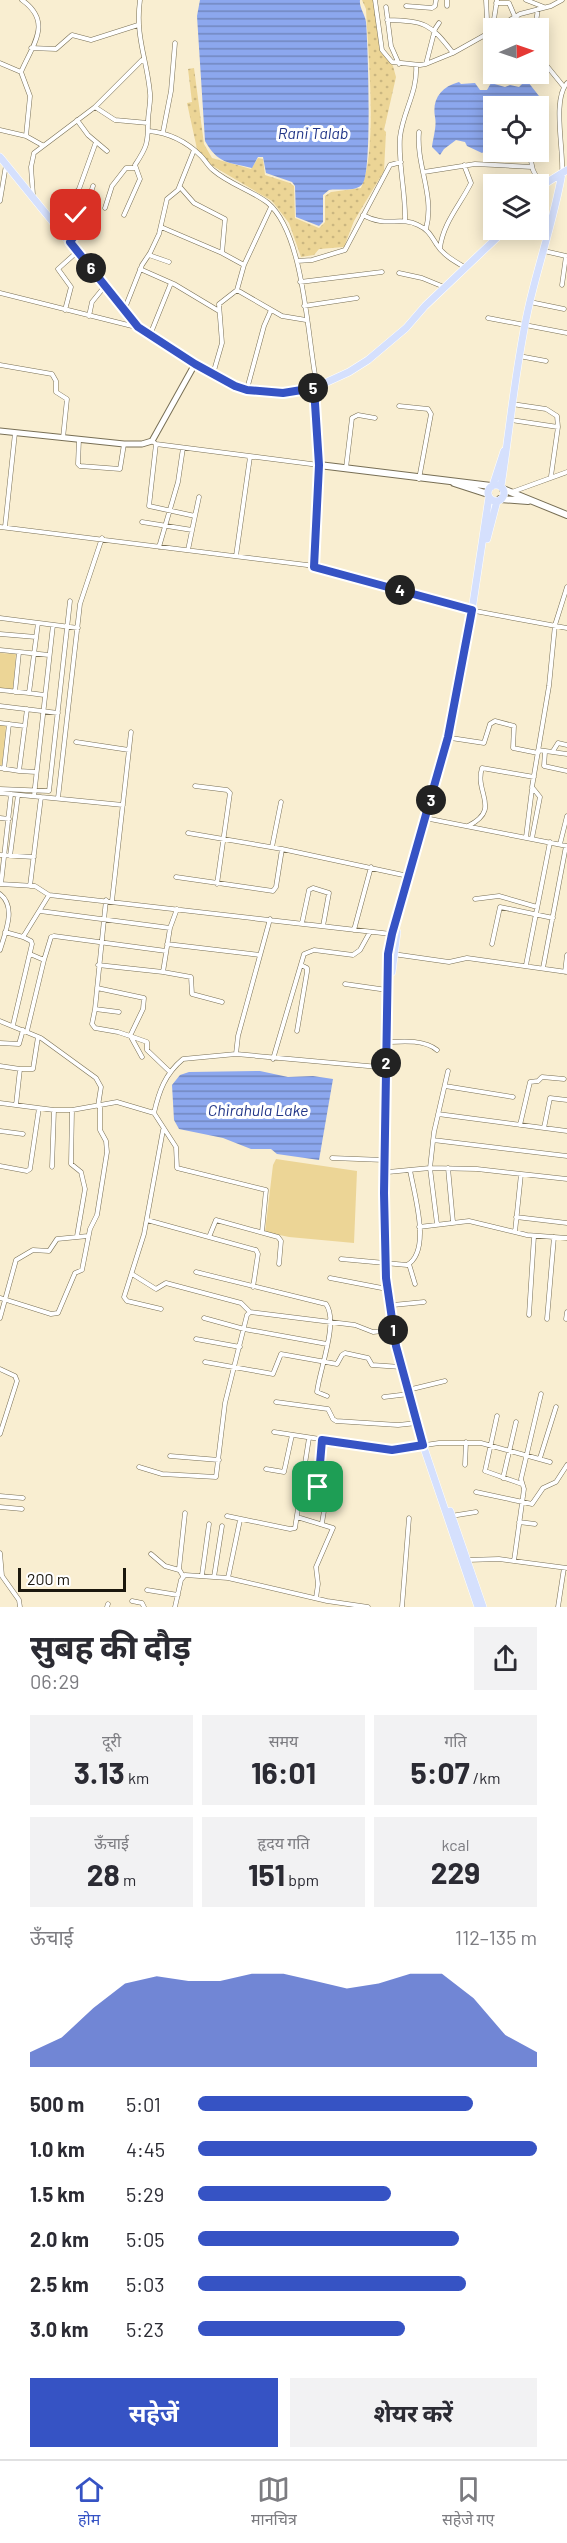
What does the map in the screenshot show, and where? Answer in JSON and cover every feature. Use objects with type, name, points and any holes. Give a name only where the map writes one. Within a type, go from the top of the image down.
[{"type":"main road","points":[[0,157],[138,327],[212,375],[247,390],[283,393],[315,387],[368,360],[406,328],[495,240]]},
{"type":"main road","points":[[549,181],[566,171]]},
{"type":"main road","points":[[483,1607],[425,1444],[411,1392],[401,1368],[393,1330],[387,1289],[387,990],[391,954],[451,738],[487,538],[499,500],[503,496],[505,450],[525,325],[566,171]]},
{"type":"main road","points":[[315,387],[319,465],[453,483],[490,491],[502,488],[531,502],[567,515]]},
{"type":"main road","points":[[478,1607],[418,1423],[411,1392],[387,1263],[384,1160],[390,1042],[392,934],[448,737],[474,611],[490,491],[505,450]]},
{"type":"main road","points":[[490,491],[499,500],[531,502]]},
{"type":"street","points":[[22,0],[31,8],[39,21],[38,30],[21,72],[30,96],[26,136]]},
{"type":"street","points":[[135,168],[148,144],[151,98],[138,25],[140,0]]},
{"type":"street","points":[[375,0],[382,50],[387,58],[399,64],[426,64],[453,53],[483,35]]},
{"type":"street","points":[[406,6],[432,8],[436,0]]},
{"type":"street","points":[[447,0],[447,6]]},
{"type":"street","points":[[486,0],[487,18]]},
{"type":"street","points":[[526,0],[545,7]]},
{"type":"street","points":[[494,18],[496,1],[509,3],[515,17],[561,1],[567,3]]},
{"type":"street","points":[[386,7],[391,46],[399,64]]},
{"type":"street","points":[[537,18],[538,9]]},
{"type":"street","points":[[387,20],[414,21],[435,29],[453,53]]},
{"type":"street","points":[[426,64],[435,29],[440,23]]},
{"type":"street","points":[[31,48],[56,49],[72,34],[91,40],[138,25]]},
{"type":"street","points":[[163,132],[171,91],[175,43]]},
{"type":"street","points":[[33,196],[31,160],[42,145],[95,107],[143,59]]},
{"type":"street","points":[[0,63],[21,72]]},
{"type":"street","points":[[405,221],[400,136],[404,116],[415,90],[416,65]]},
{"type":"street","points":[[549,67],[565,85],[559,120],[566,171]]},
{"type":"street","points":[[95,107],[115,120],[148,123]]},
{"type":"street","points":[[77,120],[107,151]]},
{"type":"street","points":[[0,130],[26,136],[42,145]]},
{"type":"street","points":[[149,131],[163,132],[180,139],[194,150],[213,171],[271,207],[285,224],[297,261],[315,387]]},
{"type":"street","points":[[419,132],[418,154],[424,172],[429,204],[426,229]]},
{"type":"street","points":[[81,218],[71,211],[69,206],[72,197],[79,189],[96,142]]},
{"type":"street","points":[[124,309],[140,269],[161,227],[167,199],[180,186],[194,150]]},
{"type":"street","points":[[297,261],[312,260],[344,250],[390,165],[401,162]]},
{"type":"street","points":[[531,162],[535,174]]},
{"type":"street","points":[[0,201],[6,164]]},
{"type":"street","points":[[424,172],[475,164],[532,167]]},
{"type":"street","points":[[440,248],[445,227],[457,203],[471,183],[464,165]]},
{"type":"street","points":[[105,208],[112,186],[126,168],[135,168]]},
{"type":"street","points":[[124,215],[141,179],[135,168]]},
{"type":"street","points":[[70,242],[78,231],[93,186]]},
{"type":"street","points":[[180,186],[194,203],[225,219],[222,253]]},
{"type":"street","points":[[212,375],[222,343],[220,301],[237,290],[244,265],[271,207]]},
{"type":"street","points":[[363,215],[382,223],[405,221],[426,229],[450,259],[466,268]]},
{"type":"street","points":[[161,227],[244,265]]},
{"type":"street","points":[[65,310],[71,287],[58,269],[78,251]]},
{"type":"street","points":[[544,251],[567,256],[562,285]]},
{"type":"street","points":[[149,255],[169,262]]},
{"type":"street","points":[[140,269],[171,282],[219,311]]},
{"type":"street","points":[[300,282],[382,272]]},
{"type":"street","points":[[399,273],[422,278],[445,287]]},
{"type":"street","points":[[150,335],[171,282]]},
{"type":"street","points":[[89,316],[92,302],[105,286]]},
{"type":"street","points":[[237,290],[290,319],[306,320]]},
{"type":"street","points":[[0,292],[138,327]]},
{"type":"street","points":[[304,306],[357,298]]},
{"type":"street","points":[[530,302],[564,309]]},
{"type":"street","points":[[247,390],[264,326],[271,310]]},
{"type":"street","points":[[488,318],[567,333]]},
{"type":"street","points":[[519,356],[546,361]]},
{"type":"street","points":[[195,364],[154,443],[148,504],[152,509],[195,516]]},
{"type":"street","points":[[0,366],[45,372],[55,378],[56,392],[66,399],[63,438]]},
{"type":"street","points":[[512,404],[550,410],[557,416],[558,427],[552,476]]},
{"type":"street","points":[[399,406],[428,409],[431,414],[419,478]]},
{"type":"street","points":[[346,468],[352,418],[358,415],[375,418]]},
{"type":"street","points":[[510,420],[558,427]]},
{"type":"street","points":[[0,431],[124,444],[154,443],[319,465],[314,567]]},
{"type":"street","points":[[15,432],[2,527],[102,538],[314,567],[474,611],[567,628]]},
{"type":"street","points":[[79,439],[78,464],[80,466],[121,468],[124,444]]},
{"type":"street","points":[[159,547],[178,482],[183,448]]},
{"type":"street","points":[[236,556],[250,457]]},
{"type":"street","points":[[511,492],[567,472]]},
{"type":"street","points":[[188,550],[199,497]]},
{"type":"street","points":[[142,522],[192,530]]},
{"type":"street","points":[[58,798],[82,594],[102,538]]},
{"type":"street","points":[[526,837],[555,625],[567,589]]},
{"type":"street","points":[[0,791],[18,795],[49,791],[70,601]]},
{"type":"street","points":[[0,618],[78,628]]},
{"type":"street","points":[[29,693],[38,623]]},
{"type":"street","points":[[34,794],[53,625]]},
{"type":"street","points":[[0,634],[36,637]]},
{"type":"street","points":[[0,650],[49,655]]},
{"type":"street","points":[[15,692],[19,652]]},
{"type":"street","points":[[0,690],[44,695]]},
{"type":"street","points":[[0,706],[58,713]]},
{"type":"street","points":[[19,771],[27,709]]},
{"type":"street","points":[[451,738],[484,743],[490,724],[495,721],[514,726],[513,748],[567,754]]},
{"type":"street","points":[[0,723],[25,726]]},
{"type":"street","points":[[9,724],[2,769],[36,772]]},
{"type":"street","points":[[112,901],[131,732]]},
{"type":"street","points":[[75,742],[129,750]]},
{"type":"street","points":[[554,751],[558,743],[567,745]]},
{"type":"street","points":[[544,752],[544,766],[567,771]]},
{"type":"street","points":[[468,826],[479,821],[484,814],[485,795],[480,778],[482,768],[534,777]]},
{"type":"street","points":[[195,786],[227,790],[230,793],[217,884]]},
{"type":"street","points":[[532,789],[540,797],[532,838]]},
{"type":"street","points":[[0,791],[123,805]]},
{"type":"street","points":[[12,794],[2,855],[1,884],[30,886],[49,895],[392,934]]},
{"type":"street","points":[[10,856],[18,795]]},
{"type":"street","points":[[30,886],[41,797]]},
{"type":"street","points":[[272,847],[280,802]]},
{"type":"street","points":[[560,844],[567,816]]},
{"type":"street","points":[[0,818],[9,819]]},
{"type":"street","points":[[430,819],[567,846],[543,968]]},
{"type":"street","points":[[188,833],[272,847],[408,876]]},
{"type":"street","points":[[526,965],[550,842]]},
{"type":"street","points":[[176,877],[273,891],[276,887],[282,849]]},
{"type":"street","points":[[2,855],[34,857]]},
{"type":"street","points":[[354,930],[371,867]]},
{"type":"street","points":[[302,923],[309,890],[313,888],[329,893],[323,926]]},
{"type":"street","points":[[0,894],[9,906],[0,950]]},
{"type":"street","points":[[23,937],[49,895]]},
{"type":"street","points":[[475,899],[499,896],[537,907]]},
{"type":"street","points":[[106,900],[92,1024],[95,1028],[118,1032],[147,1042],[147,1050],[170,1072]]},
{"type":"street","points":[[492,944],[500,907],[553,918]]},
{"type":"street","points":[[163,972],[170,928],[177,909]]},
{"type":"street","points":[[40,911],[102,921],[170,928]]},
{"type":"street","points":[[236,1054],[238,1036],[270,919]]},
{"type":"street","points":[[273,1059],[307,951],[314,950],[350,956],[358,954],[370,932]]},
{"type":"street","points":[[3,933],[23,937],[32,943],[13,1025]]},
{"type":"street","points":[[0,1043],[19,1044],[25,1031],[51,936],[166,951]]},
{"type":"street","points":[[167,944],[260,955]]},
{"type":"street","points":[[30,954],[44,960]]},
{"type":"street","points":[[391,954],[449,962],[467,958],[566,972],[567,955]]},
{"type":"street","points":[[98,965],[191,977],[193,979],[192,994],[222,1002]]},
{"type":"street","points":[[297,1031],[307,972],[307,968],[301,966]]},
{"type":"street","points":[[345,984],[387,990]]},
{"type":"street","points":[[97,988],[144,998],[143,1009],[130,1036]]},
{"type":"street","points":[[95,1009],[119,1012]]},
{"type":"street","points":[[0,1021],[38,1037],[96,1078],[101,1087],[100,1130],[106,1141],[97,1215],[88,1236],[82,1269],[74,1275],[58,1313],[51,1314],[3,1298]]},
{"type":"street","points":[[130,1036],[142,1057]]},
{"type":"street","points":[[0,1066],[33,1069],[38,1037]]},
{"type":"street","points":[[390,1042],[415,1042],[437,1050]]},
{"type":"street","points":[[262,1232],[266,1190],[177,1168],[176,1147],[154,1113],[160,1087],[170,1072],[183,1059],[236,1054],[388,1068]]},
{"type":"street","points":[[16,1105],[20,1069]]},
{"type":"street","points":[[437,1224],[430,1168],[433,1140],[448,1071]]},
{"type":"street","points":[[520,1125],[530,1082],[538,1081],[542,1077],[564,1079]]},
{"type":"street","points":[[445,1086],[513,1096]]},
{"type":"street","points":[[544,1128],[550,1098],[567,1100]]},
{"type":"street","points":[[0,1103],[72,1110],[117,1102],[154,1113]]},
{"type":"street","points":[[0,1166],[27,1171],[30,1169],[39,1108]]},
{"type":"street","points":[[52,1167],[54,1110]]},
{"type":"street","points":[[72,1110],[71,1164],[81,1172],[85,1189],[77,1236]]},
{"type":"street","points":[[438,1114],[567,1131]]},
{"type":"street","points":[[161,1309],[125,1300],[147,1220],[163,1129]]},
{"type":"street","points":[[0,1131],[23,1134]]},
{"type":"street","points":[[433,1140],[567,1156]]},
{"type":"street","points":[[332,1158],[384,1160]]},
{"type":"street","points":[[388,1172],[448,1168],[567,1179]]},
{"type":"street","points":[[448,1168],[453,1222]]},
{"type":"street","points":[[409,1264],[421,1245],[411,1170]]},
{"type":"street","points":[[515,1232],[521,1174]]},
{"type":"street","points":[[516,1217],[567,1223]]},
{"type":"street","points":[[147,1220],[256,1250],[258,1254],[253,1287]]},
{"type":"street","points":[[210,1237],[216,1220],[262,1232],[281,1240],[279,1264]]},
{"type":"street","points":[[419,1227],[453,1222],[476,1222],[534,1236],[567,1238]]},
{"type":"street","points":[[0,1318],[3,1298],[16,1260],[33,1250],[49,1251],[57,1239],[88,1236]]},
{"type":"street","points":[[530,1315],[534,1236]]},
{"type":"street","points":[[548,1319],[554,1238]]},
{"type":"street","points":[[341,1259],[409,1264]]},
{"type":"street","points":[[409,1264],[416,1284]]},
{"type":"street","points":[[196,1272],[326,1304],[330,1310],[330,1322],[317,1392],[327,1396]]},
{"type":"street","points":[[132,1274],[156,1289],[166,1283],[241,1303],[250,1312],[357,1326],[373,1332],[393,1330]]},
{"type":"street","points":[[330,1278],[387,1289]]},
{"type":"street","points":[[393,1305],[424,1302]]},
{"type":"street","points":[[139,1467],[162,1474],[215,1478],[218,1475],[225,1403],[247,1315],[250,1312]]},
{"type":"street","points":[[566,1319],[567,1312]]},
{"type":"street","points":[[204,1318],[244,1329],[327,1344]]},
{"type":"street","points":[[196,1339],[240,1347]]},
{"type":"street","points":[[205,1362],[273,1374],[281,1354],[337,1364],[345,1353],[368,1358],[375,1366],[401,1368]]},
{"type":"street","points":[[0,1369],[15,1376],[17,1381],[0,1434]]},
{"type":"street","points":[[384,1397],[411,1392],[445,1381]]},
{"type":"street","points":[[514,1561],[524,1489],[522,1484],[526,1454],[541,1394]]},
{"type":"street","points":[[276,1402],[328,1409],[336,1421],[398,1425],[418,1423]]},
{"type":"street","points":[[540,1459],[556,1407]]},
{"type":"street","points":[[497,1416],[485,1471],[522,1484]]},
{"type":"street","points":[[503,1478],[516,1422]]},
{"type":"street","points":[[274,1432],[392,1450],[425,1444],[466,1442],[490,1444],[550,1462]]},
{"type":"street","points":[[266,1469],[284,1472],[291,1435]]},
{"type":"street","points":[[227,1516],[293,1529],[297,1517],[309,1438]]},
{"type":"street","points":[[322,1440],[318,1484],[324,1511],[322,1523]]},
{"type":"street","points":[[465,1465],[466,1442]]},
{"type":"street","points":[[170,1456],[219,1460]]},
{"type":"street","points":[[476,1492],[533,1503],[543,1488],[556,1482],[567,1465]]},
{"type":"street","points":[[0,1496],[23,1498]]},
{"type":"street","points":[[0,1507],[22,1509]]},
{"type":"street","points":[[451,1516],[476,1512]]},
{"type":"street","points":[[175,1607],[183,1576],[179,1570],[185,1513]]},
{"type":"street","points":[[297,1517],[332,1526],[333,1529],[316,1567],[318,1584],[316,1598]]},
{"type":"street","points":[[402,1607],[409,1518]]},
{"type":"street","points":[[228,1578],[240,1520]]},
{"type":"street","points":[[519,1522],[536,1524]]},
{"type":"street","points":[[202,1575],[209,1524]]},
{"type":"street","points":[[214,1577],[222,1526]]},
{"type":"street","points":[[0,1553],[2,1576],[19,1600],[20,1607]]},
{"type":"street","points":[[150,1554],[165,1566],[179,1570]]},
{"type":"street","points":[[467,1560],[514,1561],[565,1568],[558,1607]]},
{"type":"street","points":[[183,1576],[191,1574],[228,1578],[368,1607]]},
{"type":"street","points":[[561,1589],[567,1590]]},
{"type":"street","points":[[147,1590],[178,1595]]},
{"type":"street","points":[[132,1601],[144,1607]]},
{"type":"shaded area","points":[[362,0],[373,0],[381,52],[393,66],[396,77],[384,130],[386,132],[384,171],[354,221],[344,247],[319,249],[314,255],[301,257],[289,223],[272,201],[211,165],[197,149],[187,103],[192,102],[188,69],[194,68],[204,144],[212,158],[251,169],[258,158],[263,159],[265,175],[294,186],[295,218],[319,228],[325,222],[325,196],[331,192],[361,188],[366,171],[371,101],[366,9]]},
{"type":"shaded area","points":[[0,653],[16,654],[13,689],[0,688]]},
{"type":"shaded area","points":[[0,725],[6,726],[2,765],[0,765]]},
{"type":"shaded area","points":[[276,1159],[357,1171],[354,1243],[289,1237],[265,1232],[273,1165]]},
{"type":"water","name":"Rani Talab","points":[[200,0],[360,0],[366,22],[368,55],[369,106],[366,173],[363,183],[357,188],[329,190],[323,195],[323,222],[319,226],[296,217],[295,186],[292,182],[266,173],[263,157],[258,157],[252,168],[230,163],[214,154],[205,141],[197,16]]},
{"type":"water","points":[[475,83],[480,90],[487,90],[490,84],[519,87],[522,84],[530,84],[539,96],[483,96],[483,152],[467,146],[465,142],[456,140],[440,155],[432,147],[436,124],[435,105],[442,91],[452,84]]},
{"type":"water","name":"Chirahula Lake","points":[[260,1071],[288,1077],[313,1076],[333,1079],[319,1160],[277,1154],[271,1149],[251,1149],[223,1138],[179,1129],[174,1120],[172,1085],[180,1075],[189,1072]]},
{"type":"route","points":[[76,215],[81,218],[81,224],[70,242],[138,327],[157,341],[212,375],[247,390],[283,393],[314,388],[319,465],[314,567],[472,610],[448,737],[388,954],[384,1193],[386,1278],[396,1346],[423,1445],[392,1450],[322,1440],[318,1487]]}]
